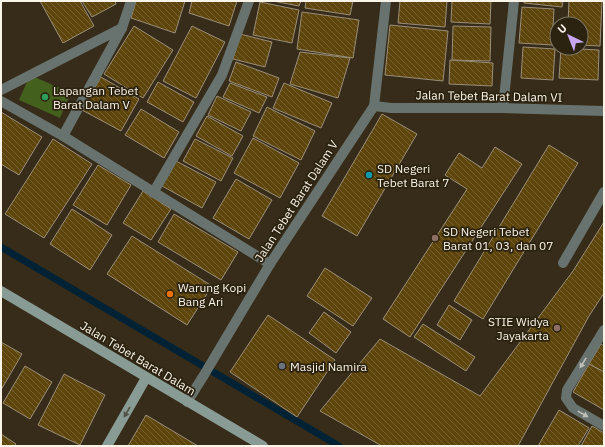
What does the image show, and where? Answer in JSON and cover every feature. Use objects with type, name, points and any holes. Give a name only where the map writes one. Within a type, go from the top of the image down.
[{"type":"street","points":[[63,136],[122,28],[131,1]]},
{"type":"street","points":[[154,193],[222,75],[250,1]]},
{"type":"street","name":"Jalan Tebet Barat Dalam V","points":[[187,402],[215,358],[270,264],[374,106],[386,1]]},
{"type":"street","points":[[503,108],[514,1]]},
{"type":"street","points":[[1,90],[122,28]]},
{"type":"street","points":[[1,102],[63,136],[270,264]]},
{"type":"street","name":"Jalan Tebet Barat Dalam VI","points":[[374,106],[391,108],[503,108],[604,112]]},
{"type":"street","points":[[563,264],[604,192]]},
{"type":"street","name":"Jalan Tebet Barat Dalam","points":[[1,292],[263,446]]},
{"type":"street","points":[[604,330],[567,390],[566,398],[573,408],[604,426]]},
{"type":"street","points":[[107,446],[146,378]]},
{"type":"green space","name":"Lapangan Tebet Barat Dalam V","points":[[30,75],[71,93],[60,118],[19,100]]},
{"type":"building","points":[[40,1],[80,1],[94,26],[63,43]]},
{"type":"building","points":[[82,1],[115,1],[116,4],[92,17]]},
{"type":"building","points":[[136,1],[185,1],[175,33],[131,18]]},
{"type":"building","points":[[192,1],[237,1],[229,26],[189,13]]},
{"type":"building","points":[[273,1],[301,1],[299,6]]},
{"type":"building","points":[[306,1],[353,1],[350,15],[305,8]]},
{"type":"building","points":[[400,1],[447,1],[445,27],[398,23]]},
{"type":"building","points":[[452,1],[491,1],[490,24],[451,22]]},
{"type":"building","points":[[524,1],[563,1],[562,7],[524,3]]},
{"type":"building","points":[[569,1],[602,1],[600,46],[589,45],[589,16],[568,16]]},
{"type":"building","points":[[260,2],[299,10],[292,43],[253,35]]},
{"type":"building","points":[[522,7],[554,9],[554,16],[549,16],[549,45],[519,43]]},
{"type":"building","points":[[302,12],[359,20],[353,58],[297,49]]},
{"type":"building","points":[[390,25],[448,31],[443,81],[385,75]]},
{"type":"building","points":[[134,26],[173,50],[143,98],[104,74]]},
{"type":"building","points":[[192,26],[225,42],[196,98],[163,81]]},
{"type":"building","points":[[453,26],[491,27],[490,61],[452,60]]},
{"type":"building","points":[[240,34],[272,42],[265,67],[233,59]]},
{"type":"building","points":[[523,47],[549,49],[549,56],[555,56],[553,80],[521,78]]},
{"type":"building","points":[[589,49],[599,50],[598,80],[559,78],[560,56],[589,56]]},
{"type":"building","points":[[300,52],[350,58],[338,98],[290,84]]},
{"type":"building","points":[[450,60],[493,63],[492,86],[449,84]]},
{"type":"building","points":[[236,62],[279,78],[272,97],[229,81]]},
{"type":"building","points":[[101,77],[139,99],[121,131],[82,110]]},
{"type":"building","points":[[158,82],[194,102],[183,122],[147,102]]},
{"type":"building","points":[[230,83],[267,97],[259,113],[223,97]]},
{"type":"building","points":[[284,83],[332,103],[321,128],[273,108]]},
{"type":"building","points":[[217,96],[251,112],[241,131],[208,115]]},
{"type":"building","points":[[267,107],[315,131],[301,160],[253,136]]},
{"type":"building","points":[[141,109],[179,132],[164,158],[125,135]]},
{"type":"building","points":[[1,112],[42,137],[19,175],[1,164]]},
{"type":"building","name":"SD Negeri Tebet Barat 7","points":[[382,114],[417,134],[357,236],[322,216]]},
{"type":"building","points":[[207,116],[243,136],[232,156],[196,136]]},
{"type":"building","points":[[253,138],[299,163],[280,198],[234,173]]},
{"type":"building","points":[[53,139],[92,164],[44,238],[5,214]]},
{"type":"building","points":[[195,139],[233,158],[221,181],[183,161]]},
{"type":"building","points":[[549,145],[578,163],[483,319],[454,301]]},
{"type":"building","points":[[495,147],[522,164],[410,337],[383,319],[467,189],[445,175],[459,153],[482,168]]},
{"type":"building","points":[[176,161],[216,182],[202,208],[162,186]]},
{"type":"building","points":[[98,165],[131,185],[107,225],[73,205]]},
{"type":"building","points":[[236,179],[272,200],[249,239],[213,218]]},
{"type":"building","points":[[143,191],[171,209],[151,240],[123,223]]},
{"type":"building","points":[[72,209],[112,235],[90,270],[50,244]]},
{"type":"building","points":[[174,214],[238,252],[221,280],[158,242]]},
{"type":"building","name":"STIE Widya Jayakarta","points":[[604,222],[604,293],[589,316],[518,446],[382,446],[320,411],[380,339],[480,396],[573,271]]},
{"type":"building","points":[[132,236],[212,286],[187,325],[107,274]]},
{"type":"building","points":[[325,268],[372,298],[353,326],[307,296]]},
{"type":"building","points":[[449,305],[472,320],[460,340],[437,325]]},
{"type":"building","points":[[324,312],[351,332],[336,353],[309,333]]},
{"type":"building","name":"Masjid Namira","points":[[268,315],[335,360],[297,417],[230,372]]},
{"type":"building","points":[[423,324],[475,357],[466,371],[414,337]]},
{"type":"building","points":[[1,342],[22,354],[1,390]]},
{"type":"building","points":[[601,344],[604,346],[604,372],[589,364]]},
{"type":"building","points":[[589,364],[604,372],[604,410],[573,392]]},
{"type":"building","points":[[25,366],[52,382],[30,419],[3,403]]},
{"type":"building","points":[[64,374],[105,395],[80,445],[38,425]]},
{"type":"building","points":[[559,410],[589,428],[578,446],[538,446]]},
{"type":"building","points":[[146,415],[198,446],[128,446]]},
{"type":"building","points":[[592,426],[604,433],[604,446],[581,446]]},
{"type":"building","points":[[1,434],[16,444],[14,446],[1,446]]},
{"type":"waterway","points":[[1,247],[339,446]]},
{"type":"place","name":"Lapangan Tebet Barat Dalam V","points":[[45,97]]},
{"type":"place","name":"SD Negeri Tebet Barat 7","points":[[369,175]]},
{"type":"place","name":"SD Negeri Tebet Barat 01, 03, dan 07","points":[[435,238]]},
{"type":"place","name":"Warung Kopi Bang Ari","points":[[170,294]]},
{"type":"place","name":"STIE Widya Jayakarta","points":[[557,328]]},
{"type":"place","name":"Masjid Namira","points":[[282,366]]}]
